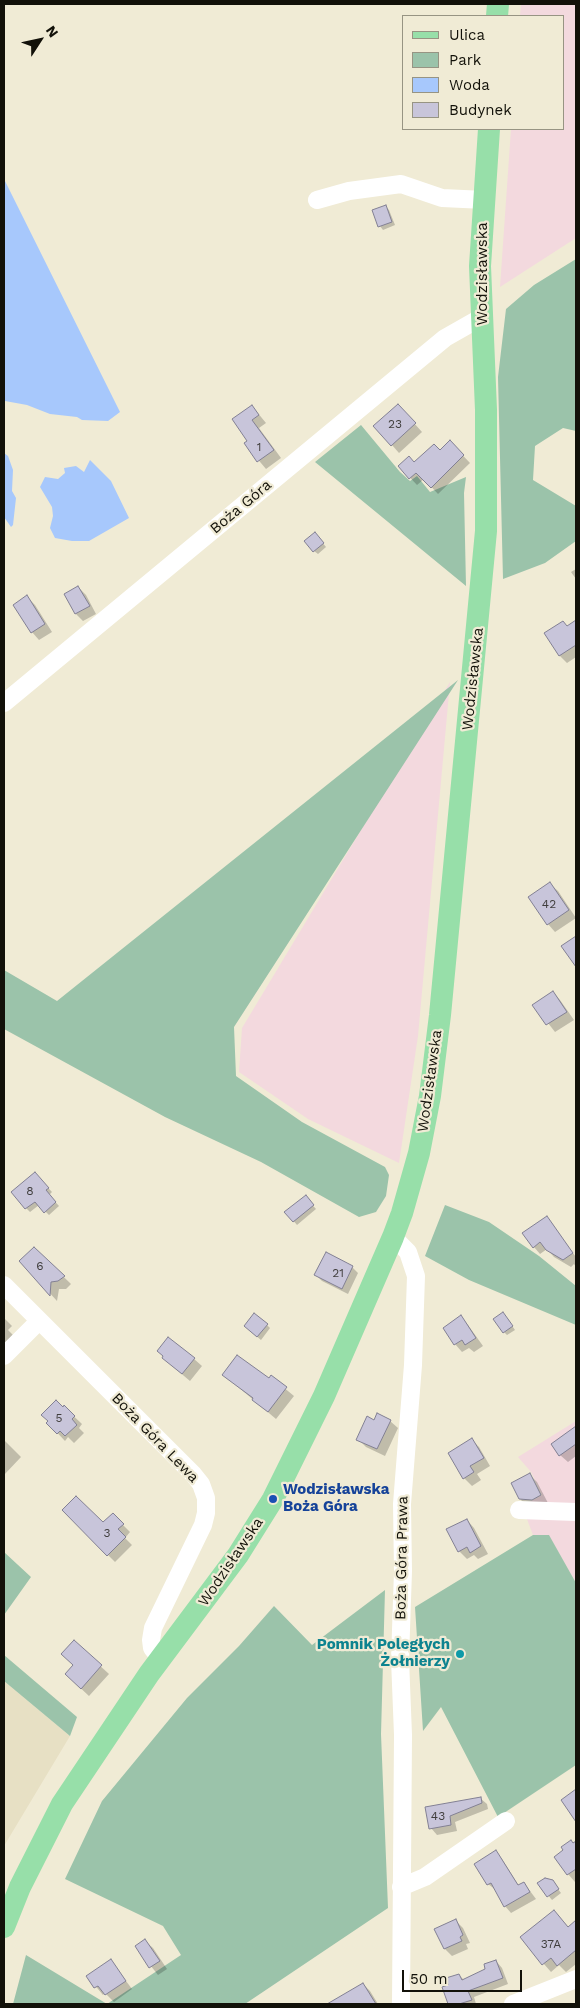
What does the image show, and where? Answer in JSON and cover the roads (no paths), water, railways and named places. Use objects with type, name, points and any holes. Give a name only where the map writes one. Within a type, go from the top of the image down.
[{"type":"main road","name":"Wodzisławska","points":[[4,1927],[20,1887],[62,1804],[121,1714],[238,1555],[273,1499],[324,1396],[393,1237],[402,1213],[419,1153],[430,1096],[441,1006],[480,614],[487,494],[480,266],[489,130]]},
{"type":"street","points":[[317,200],[350,191],[401,184],[442,198],[485,200]]},
{"type":"street","name":"Boża Góra","points":[[4,703],[445,338],[482,317]]},
{"type":"street","name":"Boża Góra Prawa","points":[[393,1237],[408,1252],[416,1276],[413,1365],[402,1504],[403,1571],[400,1659],[403,1735],[401,2004]]},
{"type":"street","name":"Boża Góra Lewa","points":[[4,1284],[193,1474],[206,1498],[206,1513],[203,1524],[153,1628],[152,1648],[160,1659]]},
{"type":"street","points":[[4,1356],[39,1321]]},
{"type":"street","points":[[519,1510],[576,1512]]},
{"type":"street","points":[[401,1887],[425,1877],[506,1821]]},
{"type":"street","points":[[513,2004],[576,1979]]},
{"type":"water","points":[[4,179],[120,412],[108,421],[82,420],[77,417],[50,414],[27,405],[5,401],[4,399]]},
{"type":"water","points":[[4,453],[8,456],[13,470],[12,491],[16,498],[13,525],[11,527],[4,517]]},
{"type":"water","points":[[90,460],[111,481],[129,518],[89,541],[55,538],[50,528],[53,516],[52,507],[40,487],[45,477],[58,479],[65,473],[64,468],[76,466],[84,472]]},
{"type":"place","name":"Wodzisławska Boża Góra","points":[[273,1499]]},
{"type":"place","name":"Pomnik Poległych Żołnierzy","points":[[460,1654]]}]
